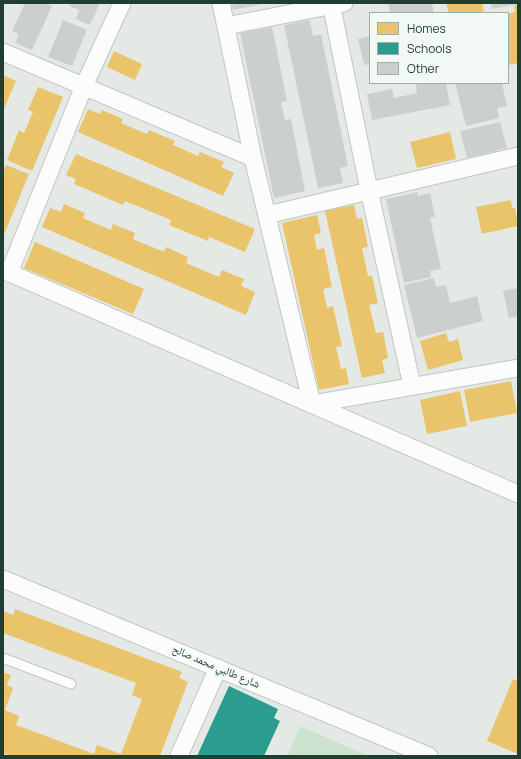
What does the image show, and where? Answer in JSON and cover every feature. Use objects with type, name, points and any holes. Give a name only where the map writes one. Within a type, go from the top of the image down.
[{"type":"street","points":[[122,3],[84,86],[6,272],[518,494]]},
{"type":"street","points":[[221,3],[253,158],[312,404]]},
{"type":"street","points":[[226,26],[336,4],[369,190],[412,386]]},
{"type":"street","points":[[3,52],[253,158]]},
{"type":"street","points":[[267,215],[518,156]]},
{"type":"street","points":[[312,404],[518,368]]},
{"type":"street","name":"شارع طالبي محمد صالح","points":[[3,579],[429,756]]},
{"type":"street","points":[[179,756],[218,668]]},
{"type":"lane","points":[[3,658],[71,684]]},
{"type":"green space","points":[[300,726],[364,754],[363,756],[287,756]]},
{"type":"building: Homes","points":[[446,3],[482,3],[484,11],[480,12],[449,12]]},
{"type":"building: Homes","points":[[518,5],[518,63],[509,65],[509,14],[515,12],[514,6]]},
{"type":"building: Homes","points":[[114,51],[142,64],[135,80],[107,67]]},
{"type":"building: Homes","points":[[3,75],[16,81],[3,111]]},
{"type":"building: Homes","points":[[38,87],[63,97],[32,171],[7,160],[19,130],[24,133],[33,112],[28,110]]},
{"type":"building: Homes","points":[[88,109],[100,114],[102,110],[123,119],[121,123],[147,134],[149,130],[175,141],[173,145],[198,156],[200,152],[224,162],[221,167],[234,173],[223,196],[78,132]]},
{"type":"building: Homes","points":[[450,132],[456,159],[417,168],[410,142]]},
{"type":"building: Homes","points":[[76,154],[255,229],[245,252],[209,237],[208,241],[169,225],[171,220],[125,201],[123,205],[74,184],[76,179],[66,175]]},
{"type":"building: Homes","points":[[6,165],[29,174],[3,237],[3,173]]},
{"type":"building: Homes","points":[[511,200],[512,208],[515,208],[518,226],[482,234],[476,207]]},
{"type":"building: Homes","points":[[64,204],[85,213],[83,218],[111,230],[113,224],[135,233],[133,239],[164,252],[166,247],[188,257],[186,263],[219,277],[222,270],[244,279],[241,286],[255,292],[246,315],[42,227],[50,208],[61,212]]},
{"type":"building: Homes","points":[[354,205],[357,219],[362,218],[368,247],[362,248],[368,276],[372,276],[378,303],[369,305],[376,333],[383,332],[388,358],[382,360],[385,373],[362,378],[325,211]]},
{"type":"building: Homes","points":[[317,215],[321,233],[314,235],[317,250],[324,248],[332,287],[323,289],[327,308],[333,306],[342,346],[336,347],[341,369],[346,368],[349,384],[319,390],[282,223]]},
{"type":"building: Homes","points":[[35,242],[144,289],[133,314],[24,268]]},
{"type":"building: Homes","points":[[446,333],[449,342],[458,339],[463,360],[428,370],[420,341]]},
{"type":"building: Homes","points":[[511,381],[517,413],[470,422],[464,390]]},
{"type":"building: Homes","points":[[460,391],[467,426],[427,434],[420,400]]},
{"type":"building: Homes","points":[[15,609],[182,672],[179,678],[188,682],[160,756],[12,756],[3,753],[3,672],[11,675],[7,685],[13,688],[5,710],[19,716],[16,725],[94,754],[97,745],[121,754],[142,699],[132,695],[136,683],[3,633],[3,611],[13,615]]},
{"type":"building: Homes","points":[[513,679],[518,681],[518,754],[487,741]]},
{"type":"building: Schools","points":[[229,686],[278,709],[274,718],[280,721],[264,756],[197,756]]},
{"type":"building: Other","points":[[25,3],[46,3],[52,6],[32,50],[15,43],[19,34],[12,31]]},
{"type":"building: Other","points":[[71,3],[100,3],[90,25],[76,19],[79,10],[69,6]]},
{"type":"building: Other","points":[[232,3],[262,3],[263,4],[233,10]]},
{"type":"building: Other","points":[[388,3],[432,3],[434,12],[390,12]]},
{"type":"building: Other","points":[[491,3],[517,3],[517,4],[492,9]]},
{"type":"building: Other","points":[[63,20],[87,30],[72,66],[48,57]]},
{"type":"building: Other","points":[[310,20],[313,36],[321,34],[348,166],[340,168],[343,183],[318,188],[284,25]]},
{"type":"building: Other","points":[[272,27],[287,101],[281,102],[285,120],[291,119],[305,191],[274,198],[240,33]]},
{"type":"building: Other","points":[[369,36],[369,64],[364,65],[358,39]]},
{"type":"building: Other","points":[[416,84],[446,84],[450,105],[372,120],[367,94],[392,89],[394,98],[417,93]]},
{"type":"building: Other","points":[[455,84],[502,84],[507,106],[497,108],[499,118],[466,126]]},
{"type":"building: Other","points":[[500,122],[507,148],[467,158],[460,131]]},
{"type":"building: Other","points":[[417,192],[418,196],[430,193],[435,217],[430,218],[441,269],[430,271],[431,277],[404,283],[386,199]]},
{"type":"building: Other","points":[[434,278],[436,287],[446,285],[450,303],[477,296],[483,321],[417,338],[404,285]]},
{"type":"building: Other","points":[[518,288],[518,316],[509,318],[503,291]]}]
